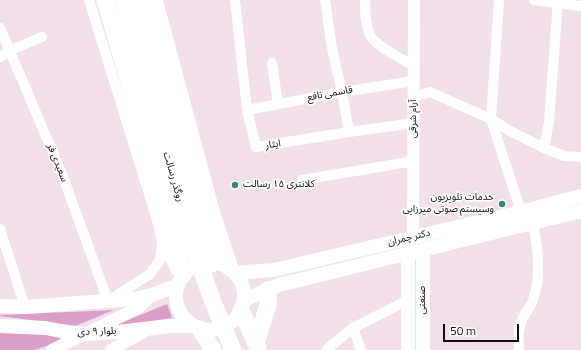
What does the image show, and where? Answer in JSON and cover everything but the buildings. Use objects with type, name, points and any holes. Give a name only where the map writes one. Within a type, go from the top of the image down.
[{"type":"highway","points":[[105,0],[171,227],[180,280]]},
{"type":"highway","name":"روگذر رسالت","points":[[123,0],[192,242],[218,314],[233,350]]},
{"type":"highway","name":"روگذر رسالت","points":[[137,0],[203,238],[223,301],[236,332],[253,348]]},
{"type":"highway","points":[[154,0],[212,214],[233,270]]},
{"type":"highway","points":[[171,227],[181,230],[193,230],[204,223],[212,214]]},
{"type":"highway","points":[[253,348],[268,305],[268,290]]},
{"type":"highway","points":[[243,305],[253,348]]},
{"type":"highway","points":[[197,327],[213,350]]},
{"type":"main road","name":"دکتر چمران","points":[[233,270],[274,270],[521,212],[581,196]]},
{"type":"main road","name":"دکتر چمران","points":[[243,305],[279,285],[581,211]]},
{"type":"main road","name":"صنعتی","points":[[422,249],[423,350]]},
{"type":"main road","name":"صنعتی","points":[[408,253],[408,350]]},
{"type":"main road","points":[[0,306],[25,307],[133,300],[152,295],[180,280],[191,268],[200,263],[210,261],[221,263],[233,270],[242,282],[244,291],[243,305],[236,318],[228,325],[219,329],[210,330],[197,327],[182,315],[177,306],[176,295],[180,280]]},
{"type":"main road","name":"بلوار ۹ دی","points":[[0,326],[46,328],[83,334],[117,332],[153,327],[197,327]]},
{"type":"street","points":[[89,0],[157,220],[162,242],[180,280]]},
{"type":"street","name":"ایثار","points":[[234,0],[247,110],[256,147],[414,123]]},
{"type":"street","points":[[325,0],[332,48],[349,132]]},
{"type":"street","points":[[365,0],[366,17],[370,36],[383,48],[414,66]]},
{"type":"street","name":"آرام شرقی","points":[[413,237],[414,0]]},
{"type":"street","points":[[499,0],[491,119],[521,212]]},
{"type":"street","points":[[534,0],[581,6]]},
{"type":"street","points":[[544,148],[550,122],[558,2]]},
{"type":"street","name":"سعیدی فر","points":[[0,28],[62,174],[108,301]]},
{"type":"street","points":[[0,57],[42,37]]},
{"type":"street","points":[[272,63],[278,104]]},
{"type":"street","name":"قاسمی نافع","points":[[247,110],[342,92],[414,81]]},
{"type":"street","points":[[414,96],[430,92],[491,119],[510,131],[544,148],[564,156],[581,157]]},
{"type":"street","points":[[302,180],[414,161]]},
{"type":"street","points":[[519,350],[518,335],[520,323],[531,304],[538,274],[538,254],[533,223]]},
{"type":"street","points":[[0,229],[25,307]]},
{"type":"street","points":[[108,301],[150,274],[160,260],[162,242]]},
{"type":"street","points":[[52,350],[138,308],[152,295]]},
{"type":"street","points":[[326,350],[353,328],[408,300]]},
{"type":"street","points":[[111,350],[153,327]]},
{"type":"street","points":[[353,328],[361,350]]},
{"type":"shaded area","points":[[167,304],[172,318],[111,327]]},
{"type":"shaded area","points":[[114,310],[75,326],[0,316],[0,315]]},
{"type":"shaded area","points":[[57,331],[62,337],[59,342],[34,350],[0,350],[0,332]]},
{"type":"place","name":"کلانتری ۱۵ رسالت","points":[[235,185]]},
{"type":"place","name":"خدمات تلویزیون وسیستم صوتی میرزایی","points":[[502,204]]}]
